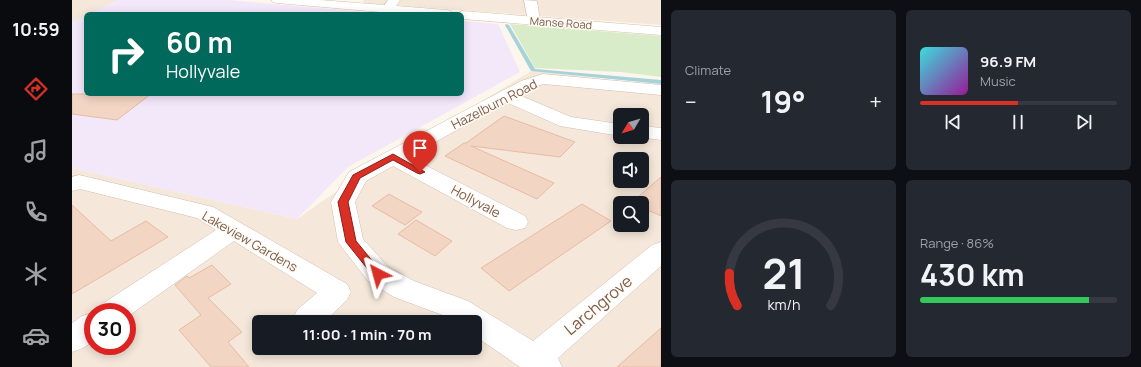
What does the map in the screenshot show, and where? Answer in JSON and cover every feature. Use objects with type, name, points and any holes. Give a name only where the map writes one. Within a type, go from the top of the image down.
[{"type":"street","points":[[277,0],[391,5],[435,12]]},
{"type":"street","points":[[530,0],[534,21]]},
{"type":"street","name":"Manse Road","points":[[464,15],[661,31]]},
{"type":"street","name":"Hazelburn Road","points":[[541,363],[458,309],[404,289],[378,274],[351,242],[343,202],[357,177],[527,84],[543,79],[566,80],[661,90]]},
{"type":"street","points":[[506,96],[566,122],[613,129]]},
{"type":"street","points":[[649,133],[661,134]]},
{"type":"street","name":"Hollyvale","points":[[393,157],[516,222]]},
{"type":"street","name":"Lakeview Gardens","points":[[72,184],[79,182],[204,212],[337,292],[312,315]]},
{"type":"street","points":[[125,303],[233,230]]},
{"type":"street","name":"Larchgrove","points":[[541,363],[661,251]]},
{"type":"street","points":[[72,339],[84,331]]},
{"type":"shaded area","points":[[72,0],[118,0],[93,12],[84,12],[84,17],[72,22]]},
{"type":"shaded area","points":[[118,0],[229,0],[364,12],[93,12]]},
{"type":"shaded area","points":[[363,0],[661,0],[661,25],[364,3]]},
{"type":"shaded area","points":[[84,17],[84,96],[464,96],[464,21],[498,24],[520,72],[348,167],[297,219],[72,168],[72,22]]},
{"type":"shaded area","points":[[533,70],[661,87],[661,367],[72,367],[72,168],[297,219],[357,177]]},
{"type":"green space","points":[[510,24],[661,36],[661,77],[621,72],[535,68]]},
{"type":"building","points":[[72,94],[84,94],[84,96],[148,96],[117,120],[72,114]]},
{"type":"building","points":[[504,116],[575,142],[560,157],[471,146],[554,183],[537,199],[445,156]]},
{"type":"building","points":[[661,177],[661,216],[650,211],[649,212],[649,196],[639,196]]},
{"type":"building","points":[[389,194],[422,212],[405,225],[372,206]]},
{"type":"building","points":[[582,204],[611,221],[509,291],[481,268]]},
{"type":"building","points":[[72,205],[111,241],[146,221],[168,237],[72,294]]},
{"type":"building","points":[[416,220],[452,241],[435,256],[398,234]]},
{"type":"building","points":[[212,265],[231,284],[208,298],[242,332],[228,342],[249,367],[211,367],[179,330],[201,315],[175,285],[187,276],[189,278]]},
{"type":"building","points":[[661,328],[661,367],[617,367]]},
{"type":"waterway","points":[[507,25],[533,70],[661,82]]},
{"type":"route","points":[[378,274],[351,242],[343,202],[357,177],[393,157],[420,172]]}]
